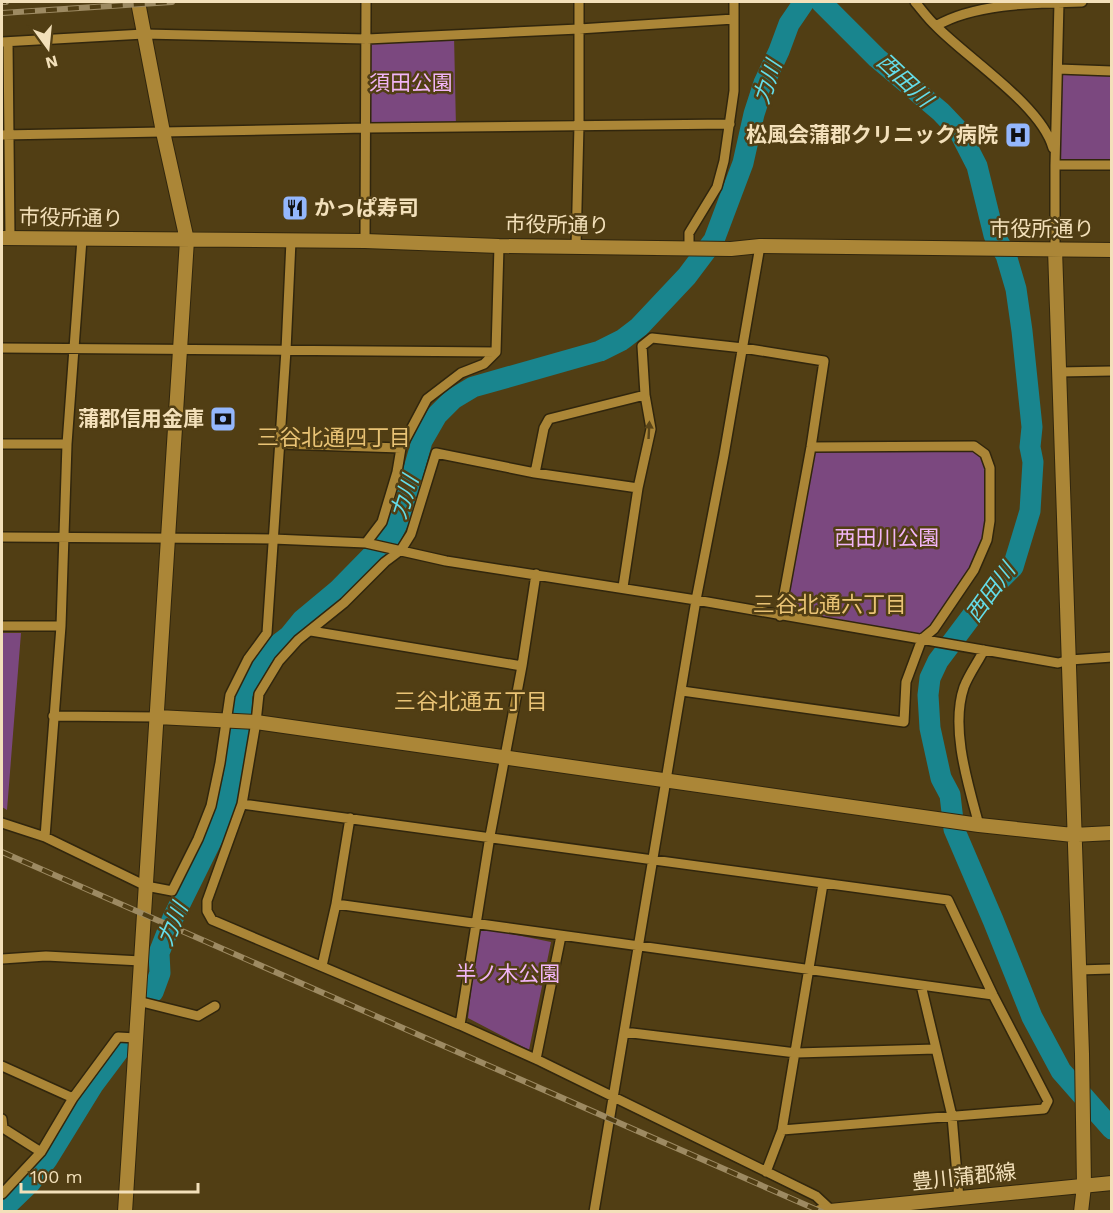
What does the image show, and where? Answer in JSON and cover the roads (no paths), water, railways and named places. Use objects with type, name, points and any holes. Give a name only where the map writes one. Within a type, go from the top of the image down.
[{"type":"street","points":[[125,1212],[187,240],[138,2]]},
{"type":"street","points":[[365,241],[366,2]]},
{"type":"street","points":[[576,247],[579,2]]},
{"type":"street","points":[[689,248],[689,233],[717,187],[724,161],[734,91],[734,2]]},
{"type":"street","points":[[915,2],[936,26],[1043,124],[1054,152],[1055,165]]},
{"type":"street","points":[[1059,2],[1055,165],[1050,250],[1059,372],[1070,660],[1073,835],[1082,1054],[1084,1186],[1080,1212]]},
{"type":"street","points":[[936,26],[945,21],[994,7],[1082,2]]},
{"type":"street","points":[[6,238],[5,42],[144,34],[367,39],[734,19]]},
{"type":"street","points":[[1058,69],[1112,71]]},
{"type":"street","points":[[4,135],[730,124]]},
{"type":"street","points":[[1055,165],[1112,165]]},
{"type":"street","name":"市役所通り","points":[[6,238],[365,241],[499,246],[730,249],[760,246],[1112,250]]},
{"type":"street","points":[[45,837],[61,626],[67,444],[82,239]]},
{"type":"street","points":[[2,823],[45,837],[146,886],[172,891],[198,839],[211,806],[229,720],[230,695],[237,677],[267,633],[291,241]]},
{"type":"street","points":[[368,543],[381,522],[397,472],[401,448],[427,399],[461,373],[484,364],[496,352],[499,246]]},
{"type":"street","points":[[594,1212],[696,600],[760,246]]},
{"type":"street","points":[[623,587],[638,488],[651,429],[645,395],[642,346],[652,338],[743,348],[824,361],[811,447],[780,616]]},
{"type":"street","points":[[2,348],[496,352]]},
{"type":"street","points":[[1059,372],[1112,371]]},
{"type":"street","points":[[535,473],[544,428],[549,419],[645,395]]},
{"type":"street","points":[[2,444],[67,444]]},
{"type":"street","points":[[280,444],[401,448]]},
{"type":"street","points":[[682,691],[904,722],[906,682],[925,640],[974,570],[987,540],[990,521],[990,468],[985,454],[974,446],[811,447]]},
{"type":"street","points":[[638,488],[535,473],[436,453],[411,534],[344,603],[298,640],[279,662],[259,694],[242,804],[207,901],[207,911],[212,920],[536,1059],[816,1196],[825,1211]]},
{"type":"street","points":[[2,537],[273,539],[368,543],[446,561],[623,587],[1058,663],[1112,657]]},
{"type":"street","points":[[460,1025],[490,836],[537,574]]},
{"type":"street","points":[[2,626],[61,626]]},
{"type":"street","points":[[311,631],[522,666]]},
{"type":"street","points":[[974,823],[962,757],[959,723],[964,687],[986,650]]},
{"type":"street","points":[[53,716],[157,717],[256,722],[974,823],[1073,835],[1112,833]]},
{"type":"street","points":[[242,804],[948,900],[993,995],[1048,1101],[1044,1108],[782,1130]]},
{"type":"street","points":[[322,966],[336,904],[350,818]]},
{"type":"street","points":[[766,1172],[782,1130],[823,884]]},
{"type":"street","points":[[336,904],[993,995]]},
{"type":"street","points":[[536,1059],[561,936]]},
{"type":"street","points":[[2,958],[46,957],[141,961]]},
{"type":"street","points":[[1078,970],[1112,969]]},
{"type":"street","points":[[921,985],[952,1116],[959,1199]]},
{"type":"street","points":[[138,1001],[198,1016],[215,1005]]},
{"type":"street","points":[[624,1032],[796,1053],[936,1049]]},
{"type":"street","points":[[2,1194],[41,1152],[73,1098],[118,1037],[136,1038]]},
{"type":"street","points":[[2,1066],[73,1098]]},
{"type":"street","points":[[2,1119],[3,1128],[41,1152]]},
{"type":"street","name":"豊川蒲郡線","points":[[825,1211],[880,1209],[1112,1183]]},
{"type":"waterway","name":"力川","points":[[153,992],[160,973],[159,953],[172,920],[220,823],[233,780],[240,737],[242,694],[263,656],[289,636],[302,620],[338,590],[391,536],[400,518],[422,441],[437,415],[453,399],[473,387],[600,351],[622,340],[639,327],[687,276],[714,240],[743,163],[754,114],[764,83],[789,24],[804,2]]},
{"type":"waterway","name":"西田川","points":[[821,2],[877,58],[941,112],[959,131],[977,166],[994,235],[1006,255],[1016,289],[1032,427],[1030,447],[1033,462],[1030,511],[1013,567],[995,585],[938,661],[930,678],[928,695],[930,728],[941,778],[950,795],[954,829],[1032,1017],[1061,1071],[1112,1129]]},
{"type":"waterway","name":"力川","points":[[2,1210],[30,1183],[93,1085],[120,1049]]},
{"type":"railway","points":[[2,13],[172,2]]},
{"type":"railway","points":[[2,852],[822,1212]]},
{"type":"place","name":"松風会蒲郡クリニック病院","points":[[1018,135]]},
{"type":"place","name":"かっぱ寿司","points":[[295,208]]},
{"type":"place","name":"蒲郡信用金庫","points":[[223,419]]},
{"type":"district","name":"三谷北通四丁目","points":[[334,437]]},
{"type":"district","name":"三谷北通六丁目","points":[[830,604]]},
{"type":"district","name":"三谷北通五丁目","points":[[471,701]]},
{"type":"park label","name":"須田公園","points":[[411,83]]},
{"type":"park label","name":"西田川公園","points":[[887,538]]},
{"type":"park label","name":"半ノ木公園","points":[[508,974]]}]
